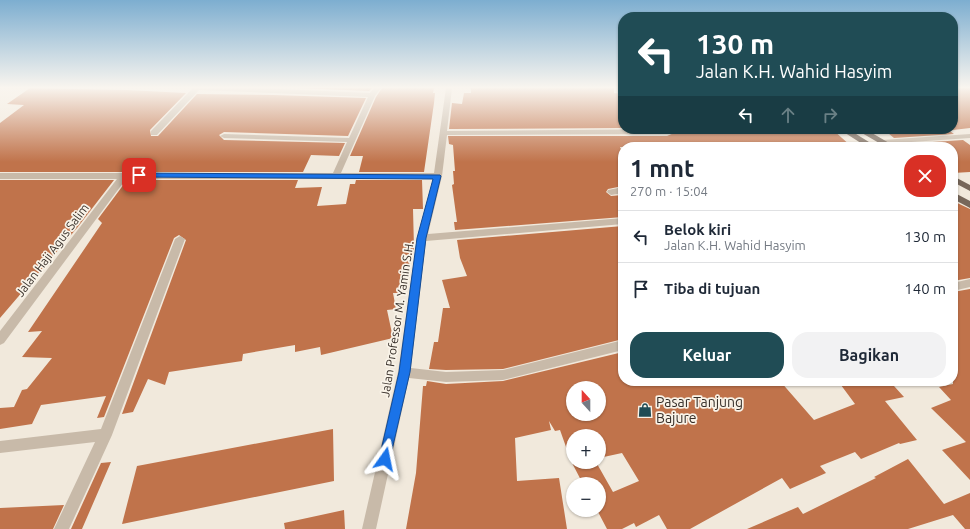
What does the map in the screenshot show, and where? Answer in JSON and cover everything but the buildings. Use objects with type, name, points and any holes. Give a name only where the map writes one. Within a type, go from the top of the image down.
[{"type":"main road","points":[[851,134],[865,142]]},
{"type":"main road","points":[[868,134],[882,142]]},
{"type":"main road","points":[[958,182],[970,188]]},
{"type":"main road","points":[[958,198],[970,205]]},
{"type":"street","points":[[154,133],[174,113]]},
{"type":"street","points":[[336,176],[365,113]]},
{"type":"street","name":"Jalan Professor M. Yamin S.H.","points":[[369,529],[404,372],[422,238],[438,176],[446,113]]},
{"type":"street","points":[[443,133],[618,132]]},
{"type":"street","points":[[224,136],[353,140]]},
{"type":"street","points":[[882,142],[970,136]]},
{"type":"street","name":"Jalan Haji Agus Salim","points":[[0,340],[124,175]]},
{"type":"street","points":[[0,176],[438,176]]},
{"type":"street","points":[[611,192],[618,191]]},
{"type":"street","points":[[422,238],[618,221]]},
{"type":"street","points":[[60,529],[105,435],[180,239]]},
{"type":"street","points":[[958,286],[970,283]]},
{"type":"street","points":[[404,372],[446,377],[503,375],[618,346]]},
{"type":"street","points":[[0,447],[105,435]]},
{"type":"place","name":"Pasar Tanjung Bajure","points":[[645,410]]},
{"type":"route","points":[[139,175],[438,176],[422,238],[404,372],[385,459]]}]
